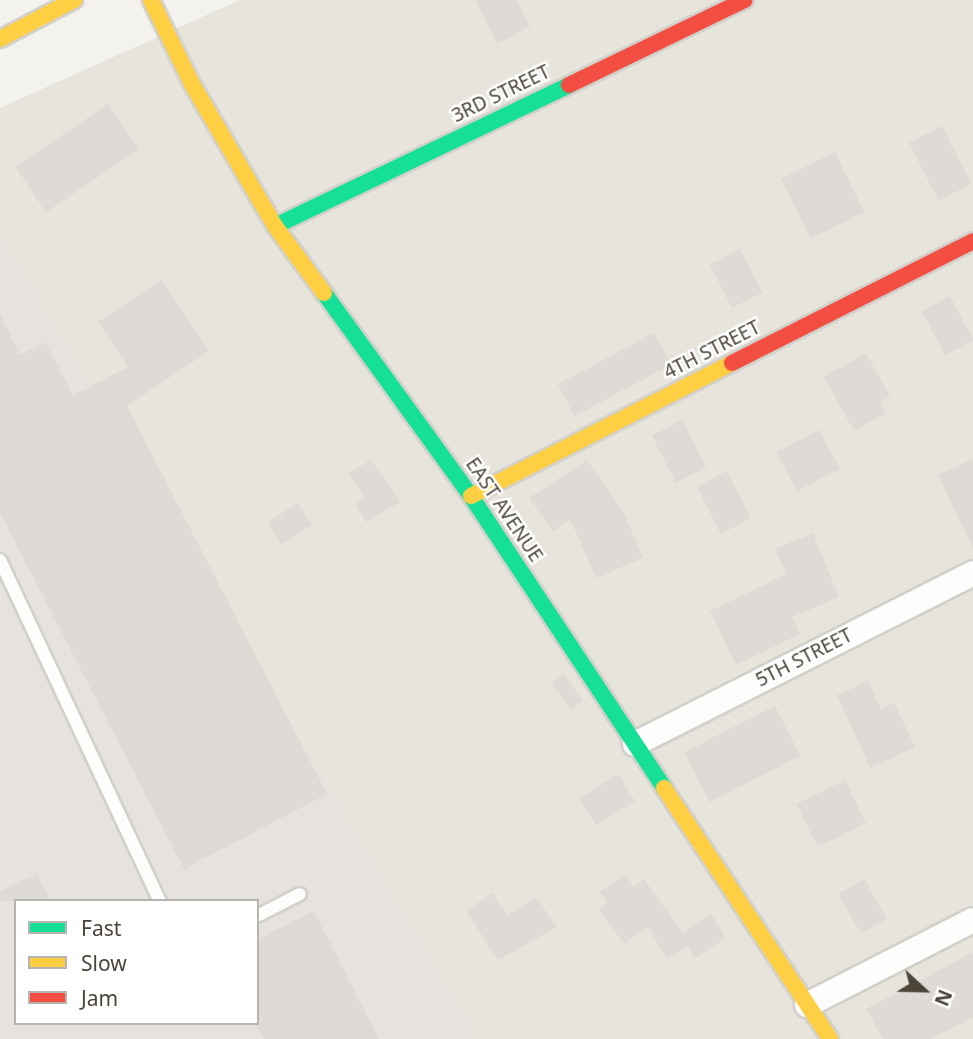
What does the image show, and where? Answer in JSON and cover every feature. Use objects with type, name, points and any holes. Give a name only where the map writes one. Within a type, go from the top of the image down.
[{"type":"main road","points":[[0,39],[74,0]]},
{"type":"main road","name":"EAST AVENUE","points":[[151,0],[192,84],[275,226],[471,496],[830,1039]]},
{"type":"main road","name":"3RD STREET","points":[[275,226],[745,0]]},
{"type":"main road","name":"4TH STREET","points":[[471,496],[973,241]]},
{"type":"street","name":"5TH STREET","points":[[635,744],[973,573]]},
{"type":"street","points":[[807,1005],[973,920]]},
{"type":"lane","points":[[0,561],[159,899]]},
{"type":"lane","points":[[259,915],[300,894]]},
{"type":"shaded area","points":[[240,0],[973,0],[973,1039],[479,1039],[0,232],[0,108]]},
{"type":"shaded area","points":[[0,232],[479,1039],[0,1039]]},
{"type":"building","points":[[475,0],[517,0],[530,26],[497,44]]},
{"type":"building","points":[[108,104],[139,150],[46,212],[15,167]]},
{"type":"building","points":[[942,126],[972,184],[939,201],[909,143]]},
{"type":"building","points":[[835,152],[864,212],[810,239],[781,178]]},
{"type":"building","points":[[740,249],[762,293],[732,308],[710,264]]},
{"type":"building","points":[[161,280],[209,351],[127,406],[327,794],[184,869],[0,513],[0,314],[20,355],[45,342],[73,395],[128,367],[98,322]]},
{"type":"building","points":[[950,296],[973,340],[945,355],[922,311]]},
{"type":"building","points":[[654,333],[671,365],[575,416],[558,384]]},
{"type":"building","points":[[866,353],[890,396],[880,402],[886,413],[854,431],[824,377]]},
{"type":"building","points":[[682,420],[706,467],[676,483],[652,435]]},
{"type":"building","points":[[819,430],[840,469],[797,491],[777,453]]},
{"type":"building","points":[[973,459],[973,549],[938,475]]},
{"type":"building","points":[[371,460],[400,502],[366,522],[355,504],[365,498],[349,473]]},
{"type":"building","points":[[587,460],[624,513],[643,558],[596,578],[570,519],[553,531],[529,498]]},
{"type":"building","points":[[727,471],[751,518],[721,534],[697,486]]},
{"type":"building","points":[[298,503],[312,525],[281,544],[267,522]]},
{"type":"building","points":[[813,533],[839,597],[792,617],[800,634],[736,665],[710,611],[786,574],[775,549]]},
{"type":"building","points":[[564,674],[583,701],[571,710],[552,683]]},
{"type":"building","points":[[868,681],[881,709],[894,702],[915,747],[870,768],[837,695]]},
{"type":"building","points":[[775,706],[800,756],[710,802],[684,752]]},
{"type":"building","points":[[618,774],[635,801],[596,826],[579,798]]},
{"type":"building","points":[[845,780],[866,823],[818,847],[796,804]]},
{"type":"building","points":[[37,873],[49,899],[0,901],[0,891]]},
{"type":"building","points":[[625,874],[634,887],[644,879],[683,933],[711,914],[726,938],[695,958],[688,946],[667,959],[648,927],[624,944],[598,909],[607,902],[600,892]]},
{"type":"building","points":[[864,879],[887,919],[861,934],[838,894]]},
{"type":"building","points":[[492,893],[507,916],[536,897],[557,927],[498,960],[466,911]]},
{"type":"building","points":[[314,911],[379,1039],[264,1039],[257,1026],[259,939]]},
{"type":"building","points":[[973,952],[973,1018],[929,1039],[883,1039],[866,1009]]},
{"type":"traffic: fast","points":[[275,226],[569,85]]},
{"type":"traffic: fast","points":[[324,293],[471,496],[664,788]]},
{"type":"traffic: slow","points":[[0,39],[74,0]]},
{"type":"traffic: slow","points":[[151,0],[192,84],[275,226],[324,293]]},
{"type":"traffic: slow","points":[[471,496],[732,363]]},
{"type":"traffic: slow","points":[[664,788],[830,1039]]},
{"type":"traffic: jam","points":[[569,85],[745,0]]},
{"type":"traffic: jam","points":[[732,363],[973,241]]}]
